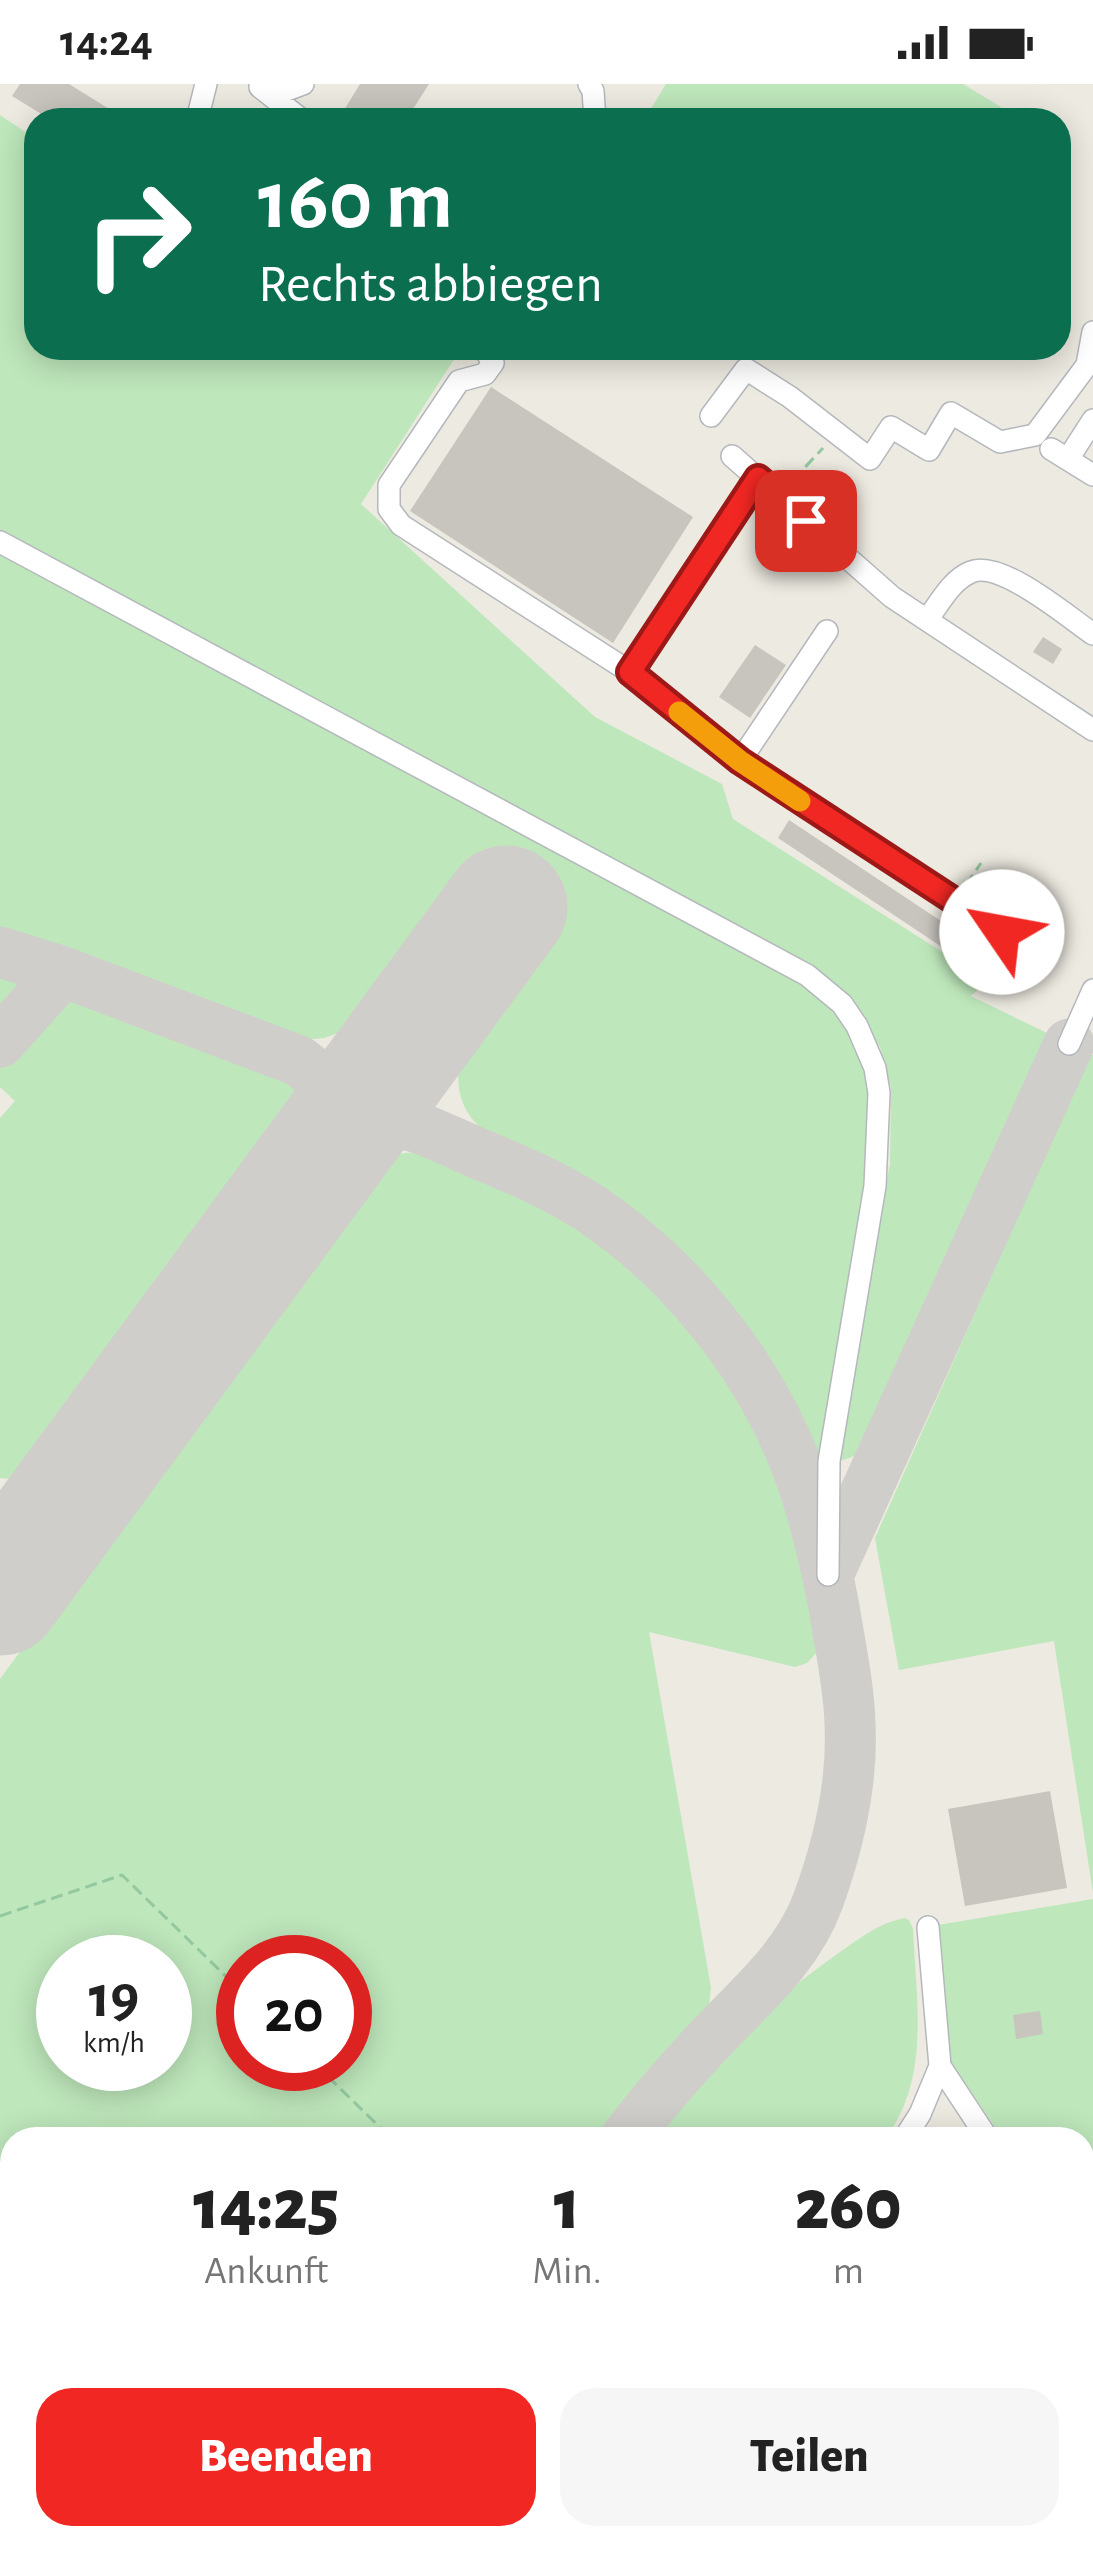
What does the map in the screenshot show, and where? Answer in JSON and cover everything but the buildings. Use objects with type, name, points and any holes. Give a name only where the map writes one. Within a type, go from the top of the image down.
[{"type":"lane","points":[[259,85],[284,91],[304,84]]},
{"type":"lane","points":[[259,85],[287,108]]},
{"type":"lane","points":[[711,416],[746,369],[870,459],[891,427],[929,450],[951,413],[1000,442],[1035,435],[1090,368],[1093,332]]},
{"type":"lane","points":[[491,360],[485,374],[459,381],[389,485],[389,509],[401,525],[630,672],[740,761],[1002,932]]},
{"type":"lane","points":[[1093,420],[1059,454],[1093,475]]},
{"type":"lane","points":[[732,456],[892,598],[1093,730]]},
{"type":"lane","points":[[630,672],[758,478]]},
{"type":"lane","points":[[0,542],[793,967],[842,1004],[868,1046],[875,1068],[879,1120],[875,1186],[829,1461],[828,1575]]},
{"type":"lane","points":[[927,620],[951,587],[971,572],[986,569],[1006,574],[1093,634]]},
{"type":"lane","points":[[740,761],[827,632]]},
{"type":"lane","points":[[1069,1044],[1093,990]]},
{"type":"lane","points":[[912,2127],[940,2066],[928,1927]]},
{"type":"lane","points":[[940,2066],[980,2127]]},
{"type":"path","points":[[778,496],[836,433]]},
{"type":"path","points":[[955,901],[980,863]]},
{"type":"path","points":[[0,1916],[122,1875],[216,1967]]},
{"type":"path","points":[[343,2091],[380,2127]]},
{"type":"green space","points":[[666,84],[963,84],[1001,107],[1000,108],[651,108]]},
{"type":"green space","points":[[0,115],[24,131],[24,360],[454,360],[361,504],[595,717],[722,784],[733,819],[988,981],[971,996],[1051,1035],[862,1449],[835,1461],[890,1164],[891,1088],[880,1047],[833,981],[0,533]]},
{"type":"green space","points":[[0,548],[832,998],[871,1077],[873,1132],[823,1460],[802,1439],[744,1338],[685,1269],[604,1201],[486,1132],[462,1102],[461,1055],[551,929],[471,870],[364,1015],[344,1031],[324,1038],[285,1037],[66,954],[0,936]]},
{"type":"green space","points":[[0,970],[23,976],[27,991],[0,1025]]},
{"type":"green space","points":[[69,992],[279,1069],[296,1090],[299,1104],[23,1480],[0,1478],[0,1118],[15,1101],[0,1087],[0,1059],[35,1016]]},
{"type":"green space","points":[[1090,1054],[1093,1893],[1054,1641],[899,1670],[875,1538]]},
{"type":"green space","points":[[425,1151],[531,1195],[578,1223],[662,1291],[699,1332],[761,1428],[782,1476],[819,1629],[819,1650],[807,1663],[795,1667],[649,1632],[711,1988],[702,2018],[611,2127],[0,2127],[0,1679],[379,1164],[397,1154]]},
{"type":"green space","points":[[1093,1899],[1093,2127],[995,2127],[946,2055],[932,1926]]},
{"type":"green space","points":[[905,1918],[913,1929],[918,2011],[915,2065],[892,2127],[657,2127],[712,2062],[761,2015],[813,1972],[887,1923]]},
{"type":"taxiway","points":[[0,952],[299,1061],[325,1083],[335,1103],[334,1126],[322,1157]]},
{"type":"taxiway","points":[[0,1042],[51,985],[58,970]]},
{"type":"taxiway","points":[[828,1575],[1069,1044]]},
{"type":"taxiway","points":[[322,1157],[361,1128],[397,1123],[521,1172],[591,1209],[656,1261],[714,1323],[781,1429],[809,1501],[834,1607],[849,1709],[846,1792],[832,1859],[799,1940],[635,2127]]},
{"type":"runway","points":[[0,1594],[506,907]]},
{"type":"slow traffic","points":[[679,712],[800,801]]},
{"type":"route","points":[[806,521],[758,478],[630,672],[740,761],[1002,932]]}]
